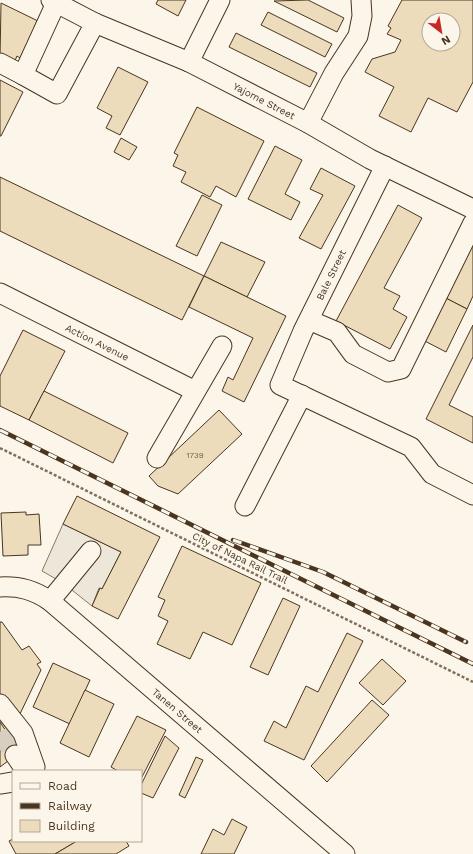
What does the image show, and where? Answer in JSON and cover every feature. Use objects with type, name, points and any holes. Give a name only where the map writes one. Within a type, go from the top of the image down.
[{"type":"street","points":[[189,62],[220,0]]},
{"type":"street","points":[[308,123],[334,73],[358,36],[362,16],[361,0]]},
{"type":"street","points":[[23,75],[54,2]]},
{"type":"street","name":"Yajome Street","points":[[54,2],[95,23],[189,62],[308,123],[385,166],[473,209]]},
{"type":"street","points":[[0,64],[57,94],[95,23]]},
{"type":"street","name":"Bale Street","points":[[302,395],[280,385],[309,320],[385,166]]},
{"type":"street","points":[[309,320],[337,332],[353,354],[388,372],[401,369],[473,223]]},
{"type":"street","name":"Action Avenue","points":[[0,293],[195,390]]},
{"type":"street","points":[[157,458],[195,390],[222,346]]},
{"type":"street","points":[[245,506],[302,395],[411,447],[432,474],[473,495]]},
{"type":"street","points":[[50,601],[91,550]]},
{"type":"street","name":"Tanen Street","points":[[0,587],[22,588],[37,592],[50,601],[345,854]]},
{"type":"street","points":[[0,704],[23,733],[35,766],[33,770]]},
{"type":"street","points":[[15,755],[25,770]]},
{"type":"street","points":[[0,784],[12,782]]},
{"type":"path","name":"City of Napa Rail Trail","points":[[0,448],[473,682]]},
{"type":"shaded area","points":[[63,524],[121,552],[102,589],[99,588],[92,606],[63,583],[42,571]]},
{"type":"building","points":[[158,0],[186,0],[178,16],[156,4]]},
{"type":"building","points":[[308,0],[344,18],[337,32],[274,1]]},
{"type":"building","points":[[402,0],[473,0],[473,82],[457,112],[428,98],[411,132],[379,116],[394,87],[365,72],[372,59],[395,52],[401,40],[387,34],[391,28],[388,26]]},
{"type":"building","points":[[1,3],[38,21],[20,58],[17,56],[13,65],[0,59]]},
{"type":"building","points":[[268,12],[332,44],[325,57],[261,25]]},
{"type":"building","points":[[236,33],[317,73],[310,87],[229,47]]},
{"type":"building","points":[[118,67],[148,82],[120,135],[106,128],[112,116],[97,108]]},
{"type":"building","points":[[0,80],[23,92],[1,136],[0,136]]},
{"type":"building","points":[[197,107],[264,141],[236,197],[216,186],[210,197],[181,182],[186,172],[173,166],[178,155],[174,153]]},
{"type":"building","points":[[121,138],[137,147],[129,160],[114,152]]},
{"type":"building","points":[[275,146],[302,160],[285,194],[300,202],[291,220],[248,199]]},
{"type":"building","points":[[321,168],[355,186],[321,249],[299,238],[323,195],[310,189]]},
{"type":"building","points":[[0,177],[204,276],[182,320],[0,231]]},
{"type":"building","points":[[202,195],[222,205],[197,256],[176,246]]},
{"type":"building","points":[[398,205],[422,218],[384,288],[400,296],[393,309],[407,317],[390,349],[336,321]]},
{"type":"building","points":[[221,242],[265,262],[247,297],[204,276]]},
{"type":"building","points":[[473,244],[473,296],[467,309],[440,295]]},
{"type":"building","points":[[204,276],[286,316],[244,402],[222,391],[228,377],[233,380],[253,338],[189,307]]},
{"type":"building","points":[[440,295],[467,309],[446,352],[419,338]]},
{"type":"building","points":[[473,325],[473,357],[449,405],[473,417],[473,443],[426,419]]},
{"type":"building","points":[[23,330],[65,351],[29,420],[0,406],[0,376]]},
{"type":"building","points":[[44,391],[128,433],[113,463],[29,420]]},
{"type":"building","points":[[219,410],[242,434],[178,494],[158,486],[149,476]]},
{"type":"building","points":[[77,496],[160,537],[118,619],[92,606],[100,588],[102,589],[121,552],[63,524]]},
{"type":"building","points":[[26,512],[26,515],[39,514],[41,545],[28,545],[28,555],[3,556],[1,513]]},
{"type":"building","points":[[182,546],[261,583],[232,645],[203,632],[190,659],[157,644],[168,621],[158,616],[165,600],[158,597]]},
{"type":"building","points":[[283,598],[300,606],[268,675],[250,667]]},
{"type":"building","points":[[0,622],[2,622],[22,650],[29,646],[41,662],[37,664],[41,670],[19,716],[0,696]]},
{"type":"building","points":[[347,633],[363,641],[304,760],[264,741],[274,721],[286,728],[306,686],[318,692]]},
{"type":"building","points":[[382,659],[406,681],[383,705],[359,683]]},
{"type":"building","points":[[53,663],[90,680],[70,724],[33,707]]},
{"type":"building","points":[[85,690],[114,704],[89,757],[60,743]]},
{"type":"building","points":[[372,700],[389,715],[327,782],[311,766]]},
{"type":"building","points":[[137,716],[166,730],[142,777],[142,770],[116,770],[111,767]]},
{"type":"building","points":[[0,722],[20,752],[0,767]]},
{"type":"building","points":[[165,736],[179,748],[153,798],[142,793],[142,783]]},
{"type":"building","points":[[196,757],[203,760],[185,798],[179,795]]},
{"type":"building","points":[[232,819],[247,827],[234,854],[201,854],[213,829],[224,835]]},
{"type":"building","points":[[12,840],[12,842],[75,842],[55,854],[16,854],[9,841]]},
{"type":"building","points":[[75,842],[127,842],[129,846],[116,854],[55,854]]},
{"type":"tunnel","points":[[0,732],[15,755]]},
{"type":"railway","points":[[0,430],[473,664]]},
{"type":"railway","points":[[233,540],[323,572],[466,642]]}]
